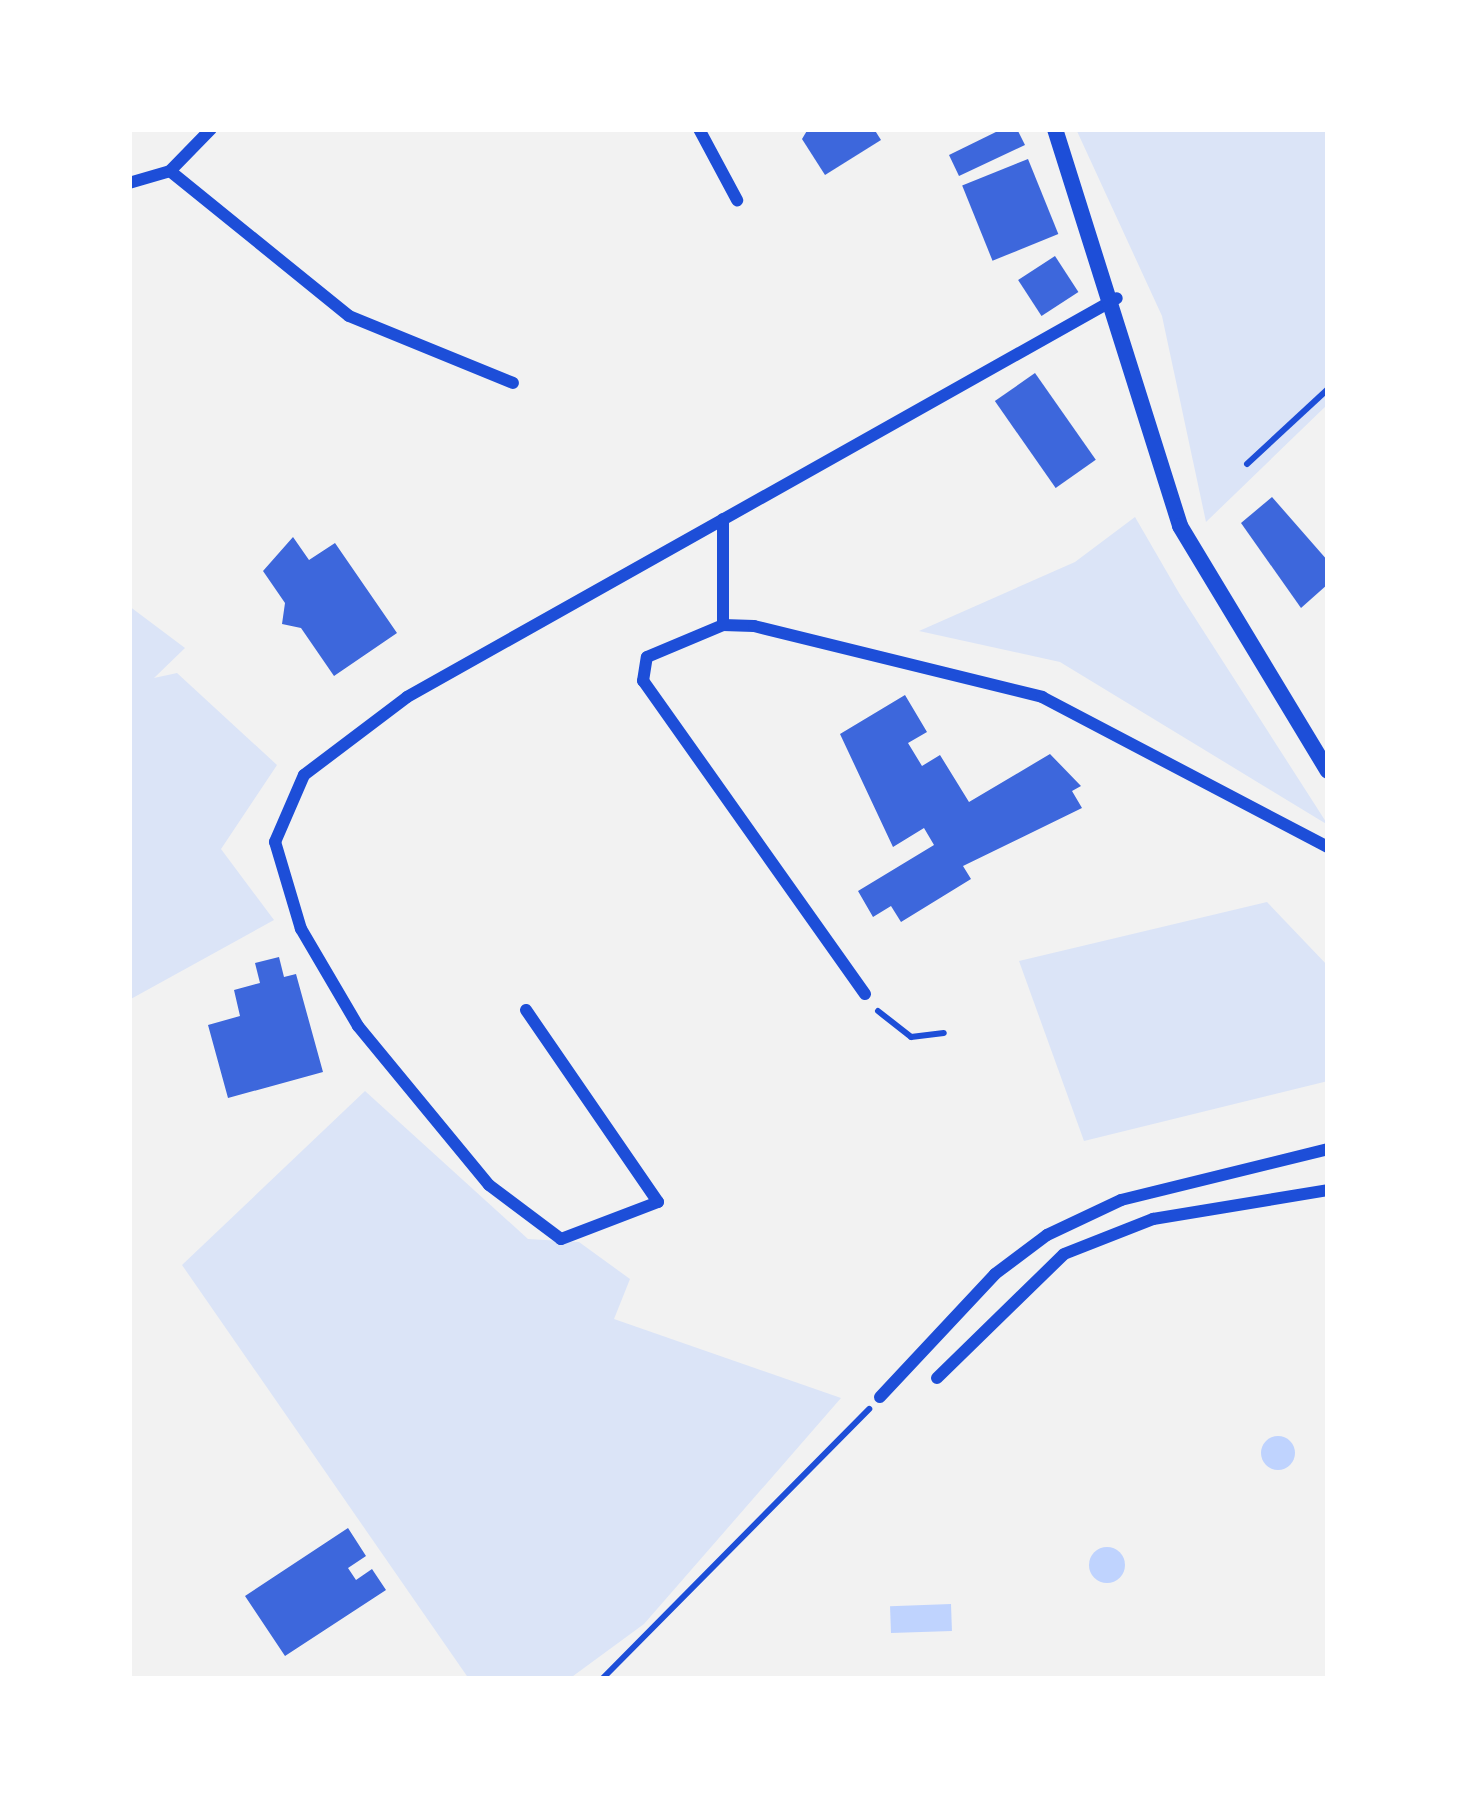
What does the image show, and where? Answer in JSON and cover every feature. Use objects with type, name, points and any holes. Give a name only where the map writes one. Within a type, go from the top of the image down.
[{"type":"street","points":[[129,183],[170,170],[211,129]]},
{"type":"street","points":[[699,129],[737,200]]},
{"type":"street","points":[[1055,129],[1117,298],[1180,526],[1328,771]]},
{"type":"street","points":[[170,170],[349,316],[514,382]]},
{"type":"street","points":[[526,1010],[658,1202],[561,1239],[489,1184],[350,1012],[302,929],[277,825],[318,759],[407,697],[1117,298]]},
{"type":"street","points":[[723,519],[723,625]]},
{"type":"street","points":[[865,994],[643,681],[647,657],[723,625],[1042,697],[1328,847]]},
{"type":"street","points":[[880,1396],[995,1274],[1048,1235],[1121,1200],[1328,1149]]},
{"type":"street","points":[[937,1378],[1064,1254],[1153,1219],[1328,1190]]},
{"type":"path","points":[[1247,464],[1328,389]]},
{"type":"path","points":[[865,994],[890,1028],[944,1033]]},
{"type":"path","points":[[602,1679],[880,1396]]},
{"type":"shaded area","points":[[1076,129],[1328,129],[1328,404],[1206,522],[1162,316]]},
{"type":"shaded area","points":[[1135,517],[1328,825],[1060,662],[919,631],[1075,562]]},
{"type":"shaded area","points":[[129,606],[185,648],[154,678],[177,673],[277,765],[221,849],[274,920],[129,1000]]},
{"type":"shaded area","points":[[1267,902],[1328,966],[1328,1081],[1084,1141],[1019,961]]},
{"type":"shaded area","points":[[365,1091],[528,1239],[579,1242],[630,1279],[614,1319],[841,1398],[644,1624],[569,1679],[469,1679],[182,1265]]},
{"type":"water","points":[[1278,1436],[1290,1441],[1295,1453],[1290,1465],[1278,1470],[1266,1465],[1261,1453],[1266,1441]]},
{"type":"water","points":[[1107,1547],[1120,1552],[1125,1565],[1120,1578],[1107,1583],[1094,1578],[1089,1565],[1094,1552]]},
{"type":"water","points":[[951,1604],[952,1631],[891,1633],[890,1606]]},
{"type":"building","points":[[808,129],[874,129],[881,140],[825,175],[802,139]]},
{"type":"building","points":[[1002,129],[1017,129],[1025,145],[959,176],[949,155]]},
{"type":"building","points":[[1028,159],[1058,234],[993,261],[962,186]]},
{"type":"building","points":[[1055,256],[1078,292],[1042,316],[1018,280]]},
{"type":"building","points":[[1035,373],[1096,460],[1056,488],[995,401]]},
{"type":"building","points":[[1272,497],[1328,561],[1328,584],[1301,608],[1241,523]]},
{"type":"building","points":[[293,537],[309,560],[335,543],[397,633],[334,676],[301,628],[282,624],[285,603],[263,571]]},
{"type":"building","points":[[905,695],[927,732],[908,743],[922,766],[940,755],[969,802],[1050,754],[1081,786],[1072,791],[1082,808],[963,866],[971,879],[901,922],[891,906],[873,917],[858,891],[934,845],[924,828],[893,847],[840,734]]},
{"type":"building","points":[[279,957],[284,977],[296,974],[323,1072],[228,1098],[208,1025],[240,1016],[234,990],[260,983],[255,963]]},
{"type":"building","points":[[348,1528],[366,1556],[348,1568],[356,1580],[372,1569],[386,1590],[285,1656],[245,1596]]}]
